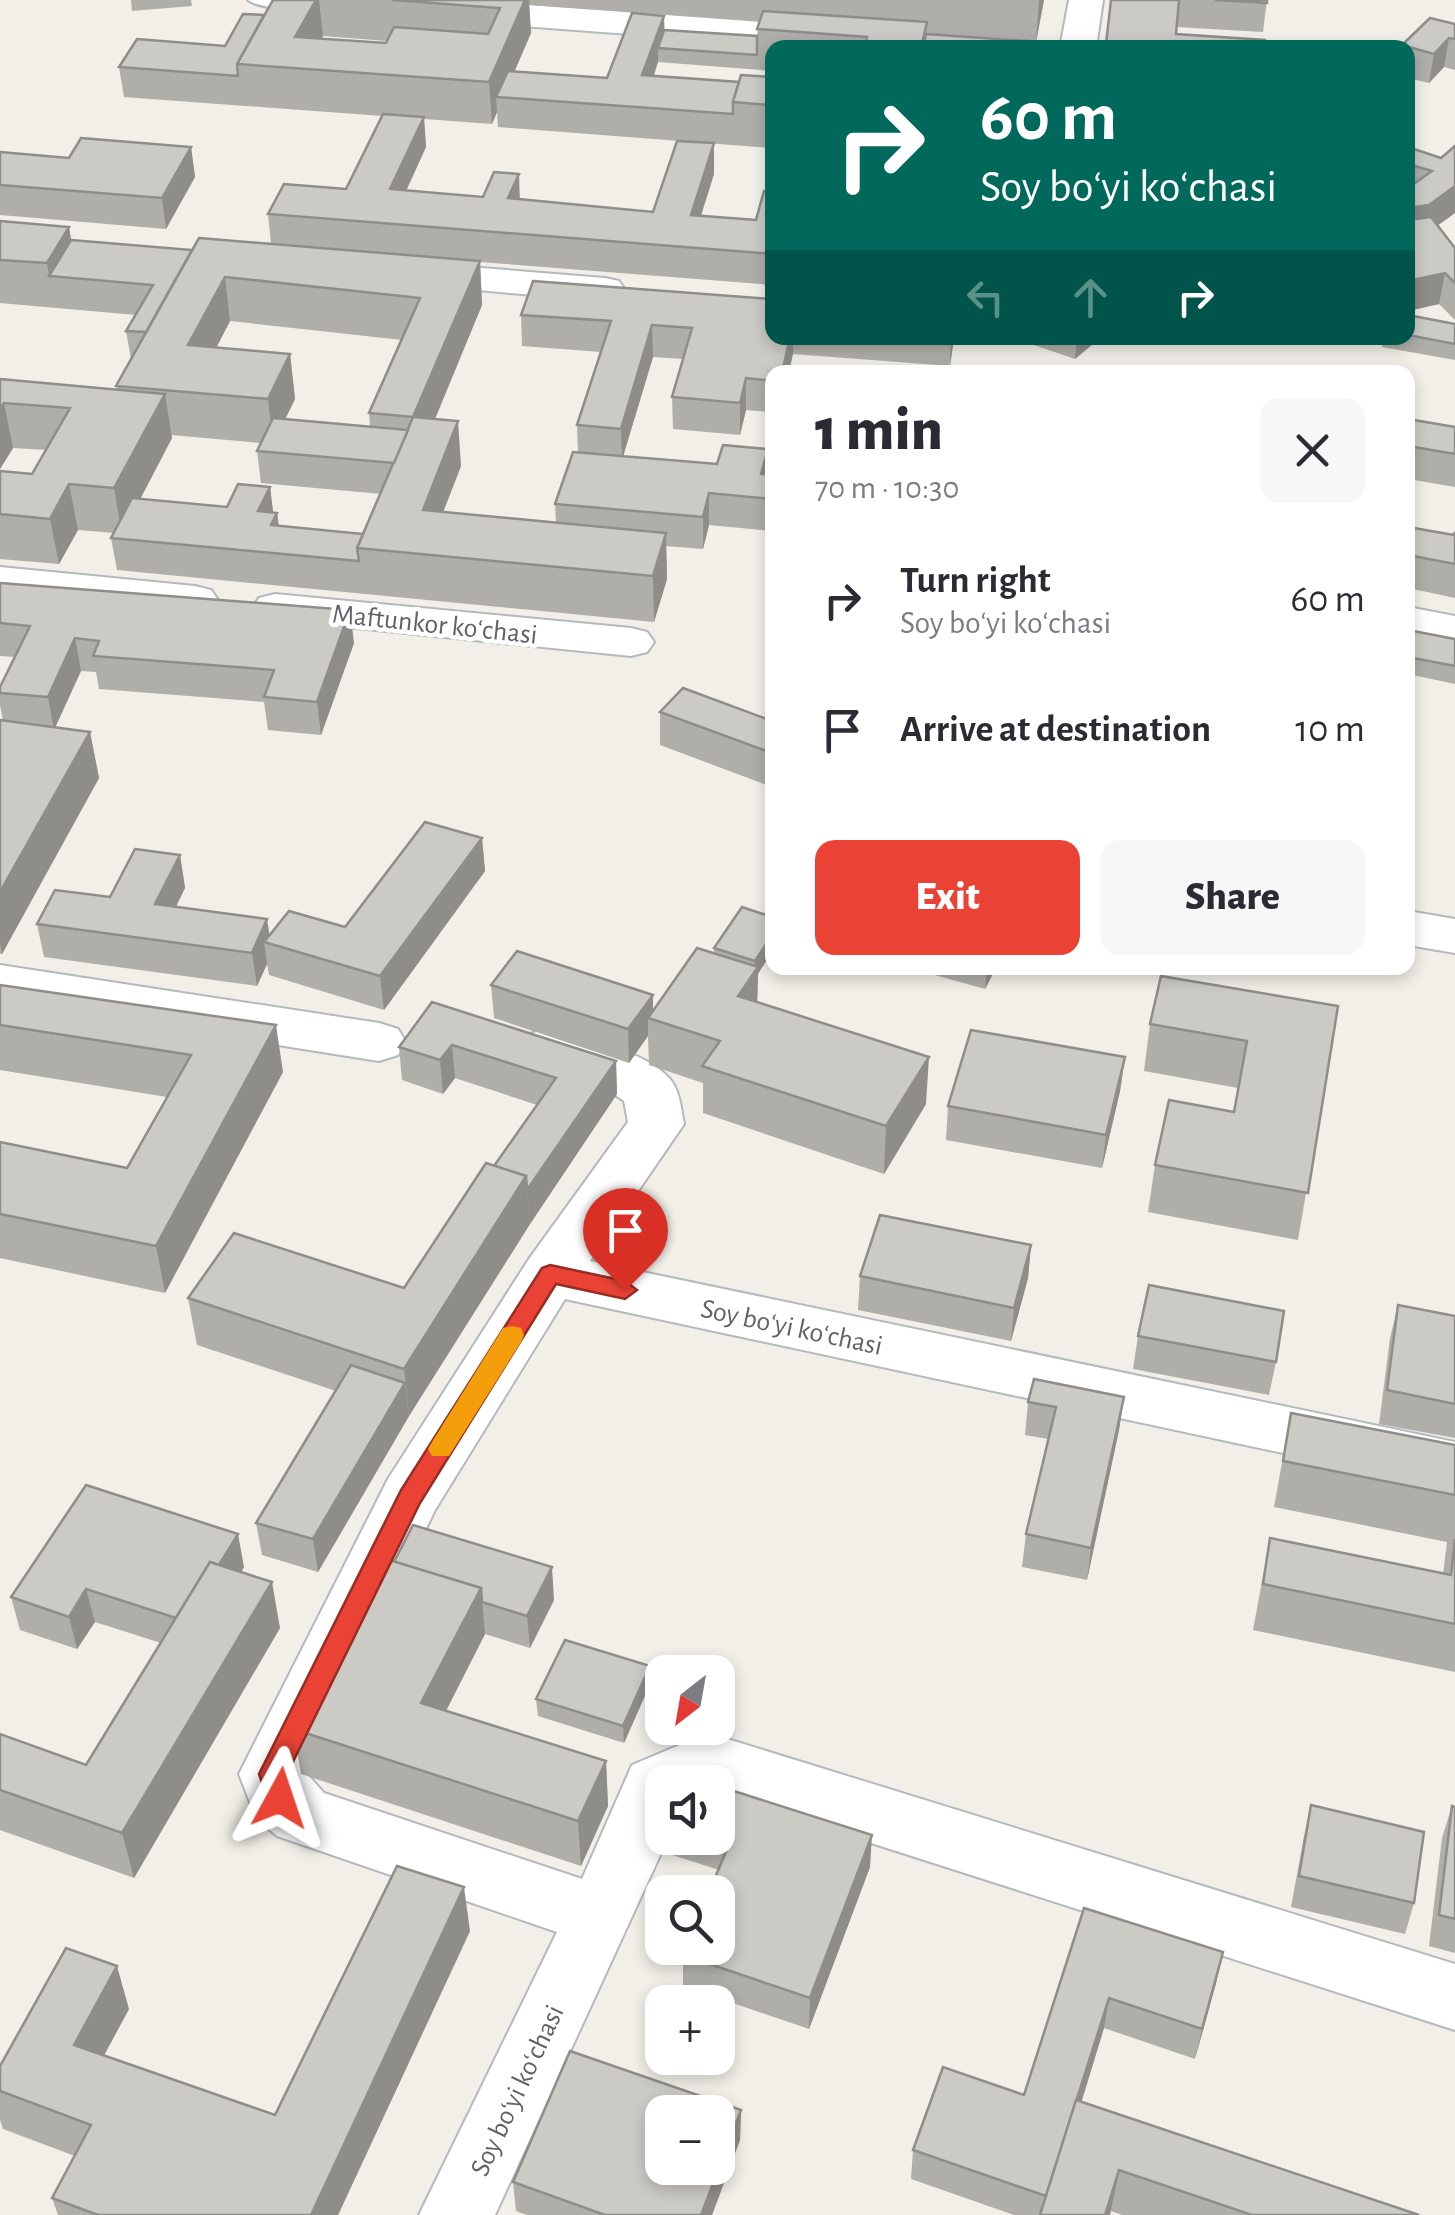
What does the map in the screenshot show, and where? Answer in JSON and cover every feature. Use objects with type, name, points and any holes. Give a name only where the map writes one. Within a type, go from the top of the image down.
[{"type":"street","points":[[1079,40],[1086,0]]},
{"type":"street","points":[[395,4],[862,40]]},
{"type":"street","points":[[376,272],[634,293]]},
{"type":"street","name":"Maftunkor koʻchasi","points":[[0,581],[631,642]]},
{"type":"street","points":[[1415,622],[1455,630]]},
{"type":"street","points":[[1415,929],[1455,936]]},
{"type":"street","points":[[0,983],[378,1042]]},
{"type":"street","points":[[495,1032],[620,1072],[650,1092],[656,1124],[550,1274],[410,1498],[273,1774],[280,1798],[301,1815],[600,1916]]},
{"type":"street","name":"Soy boʻyi koʻchasi","points":[[550,1274],[1455,1466]]},
{"type":"street","points":[[735,1771],[1455,1998]]},
{"type":"street","name":"Soy boʻyi koʻchasi","points":[[457,2215],[600,1916],[645,1812]]},
{"type":"lane","points":[[258,0],[330,3]]},
{"type":"building","points":[[273,0],[316,0],[295,37],[386,43],[394,27],[488,34],[500,8],[392,0],[525,0],[489,82],[237,64]]},
{"type":"building","points":[[1111,0],[1179,0],[1176,34],[1265,40],[1106,40]]},
{"type":"building","points":[[1215,0],[1267,0],[1267,3]]},
{"type":"building","points":[[763,11],[927,22],[923,40],[866,40],[867,37],[757,29]]},
{"type":"building","points":[[632,13],[664,16],[642,75],[739,82],[733,114],[496,97],[508,71],[607,78]]},
{"type":"building","points":[[243,14],[264,15],[237,64],[238,76],[119,67],[137,39],[225,46]]},
{"type":"building","points":[[1430,18],[1455,24],[1455,39],[1449,38],[1434,54],[1415,49],[1415,40],[1407,40]]},
{"type":"building","points":[[664,30],[757,36],[757,55],[658,48]]},
{"type":"building","points":[[926,34],[1012,40],[925,40]]},
{"type":"building","points":[[741,75],[765,77],[765,104],[733,102]]},
{"type":"building","points":[[383,114],[424,117],[390,189],[483,197],[494,172],[519,174],[508,198],[653,212],[677,141],[714,143],[691,215],[756,220],[765,191],[765,253],[268,214],[284,184],[346,189]]},
{"type":"building","points":[[81,138],[191,147],[162,198],[0,185],[0,152],[69,158]]},
{"type":"building","points":[[1455,146],[1455,186],[1429,205],[1415,207],[1415,183],[1432,171],[1415,166],[1415,149],[1441,158]]},
{"type":"building","points":[[1431,217],[1455,248],[1455,283],[1445,273],[1415,279],[1415,219]]},
{"type":"building","points":[[0,221],[69,227],[47,263],[0,260]]},
{"type":"building","points":[[199,238],[480,261],[413,417],[369,413],[420,298],[225,277],[188,345],[290,354],[268,399],[116,386]]},
{"type":"building","points":[[71,240],[192,250],[146,332],[126,331],[153,285],[49,276]]},
{"type":"building","points":[[533,281],[765,298],[765,345],[788,345],[784,365],[765,365],[765,380],[746,378],[740,403],[672,397],[692,328],[652,325],[621,429],[577,425],[611,321],[521,315]]},
{"type":"building","points":[[1415,316],[1455,324],[1455,344],[1415,336]]},
{"type":"building","points":[[0,379],[165,394],[114,488],[69,484],[50,519],[0,514],[0,471],[32,474],[70,408],[4,403],[0,409]]},
{"type":"building","points":[[413,417],[458,421],[423,510],[666,533],[653,576],[357,548]]},
{"type":"building","points":[[273,418],[408,430],[394,463],[257,451]]},
{"type":"building","points":[[1415,420],[1455,427],[1455,454],[1415,447]]},
{"type":"building","points":[[723,445],[765,449],[761,474],[765,474],[765,498],[709,493],[703,517],[555,504],[573,452],[717,464]]},
{"type":"building","points":[[238,484],[270,487],[258,511],[277,513],[271,525],[363,534],[357,548],[359,561],[111,538],[132,498],[227,507]]},
{"type":"building","points":[[1415,528],[1454,535],[1455,532],[1455,564],[1415,556]]},
{"type":"building","points":[[0,583],[350,610],[317,702],[264,697],[274,670],[93,656],[99,641],[75,638],[48,697],[0,693],[30,626],[0,623]]},
{"type":"building","points":[[1415,631],[1455,639],[1455,666],[1415,658]]},
{"type":"building","points":[[683,688],[765,718],[765,750],[660,712]]},
{"type":"building","points":[[0,720],[90,732],[0,892]]},
{"type":"building","points":[[425,822],[482,838],[380,976],[264,942],[289,911],[345,927]]},
{"type":"building","points":[[135,849],[180,855],[155,904],[267,919],[252,953],[37,924],[55,890],[110,897]]},
{"type":"building","points":[[742,907],[765,915],[765,946],[755,961],[714,948]]},
{"type":"building","points":[[697,948],[758,967],[738,996],[929,1057],[886,1126],[702,1066],[720,1041],[648,1018]]},
{"type":"building","points":[[517,951],[653,995],[628,1029],[491,985]]},
{"type":"building","points":[[1161,976],[1338,1006],[1308,1193],[1155,1165],[1169,1100],[1234,1112],[1247,1041],[1150,1024]]},
{"type":"building","points":[[0,985],[276,1025],[156,1246],[0,1214],[0,1142],[127,1168],[191,1055],[0,1025]]},
{"type":"building","points":[[432,1002],[616,1061],[527,1190],[526,1176],[494,1166],[556,1078],[452,1045],[440,1060],[399,1047]]},
{"type":"building","points":[[971,1030],[1125,1057],[1106,1135],[948,1106]]},
{"type":"building","points":[[486,1163],[526,1176],[404,1369],[188,1298],[234,1233],[404,1288]]},
{"type":"building","points":[[880,1215],[1031,1245],[1014,1308],[860,1276]]},
{"type":"building","points":[[1149,1285],[1284,1311],[1276,1362],[1138,1336]]},
{"type":"building","points":[[1398,1305],[1455,1316],[1455,1404],[1387,1390]]},
{"type":"building","points":[[351,1365],[405,1383],[313,1539],[256,1523]]},
{"type":"building","points":[[1034,1379],[1124,1397],[1091,1548],[1026,1534],[1056,1407],[1028,1402]]},
{"type":"building","points":[[1291,1413],[1455,1445],[1455,1495],[1283,1461]]},
{"type":"building","points":[[86,1485],[238,1534],[219,1565],[210,1562],[176,1618],[86,1589],[69,1617],[11,1597]]},
{"type":"building","points":[[413,1525],[552,1567],[527,1616],[482,1602],[481,1588],[394,1562]]},
{"type":"building","points":[[1270,1538],[1451,1575],[1455,1539],[1455,1624],[1263,1584]]},
{"type":"building","points":[[386,1559],[481,1588],[421,1703],[606,1761],[578,1821],[293,1729]]},
{"type":"building","points":[[210,1562],[272,1582],[122,1833],[0,1790],[0,1734],[86,1765]]},
{"type":"building","points":[[565,1640],[645,1664],[645,1677],[623,1726],[536,1699]]},
{"type":"building","points":[[735,1791],[872,1835],[810,1998],[713,1965],[735,1965],[735,1875],[716,1875],[725,1855],[735,1855]]},
{"type":"building","points":[[1311,1805],[1424,1832],[1414,1903],[1299,1876]]},
{"type":"building","points":[[1452,1806],[1455,1807],[1455,1919],[1439,1915]]},
{"type":"building","points":[[397,1866],[464,1887],[311,2215],[98,2215],[52,2198],[91,2125],[0,2091],[0,2066],[66,1948],[117,1966],[74,2045],[275,2115]]},
{"type":"building","points":[[1084,1908],[1223,1952],[1202,2029],[1109,1998],[1046,2196],[913,2150],[943,2067],[1024,2095]]},
{"type":"building","points":[[570,2051],[698,2095],[645,2095],[645,2185],[712,2185],[701,2215],[605,2215],[513,2182]]},
{"type":"building","points":[[1076,2100],[1419,2215],[1252,2215],[1119,2170],[1105,2215],[1040,2215]]},
{"type":"slow traffic","points":[[440,1449],[512,1335]]},
{"type":"route","points":[[280,1798],[273,1774],[410,1498],[550,1274],[625,1290]]}]
